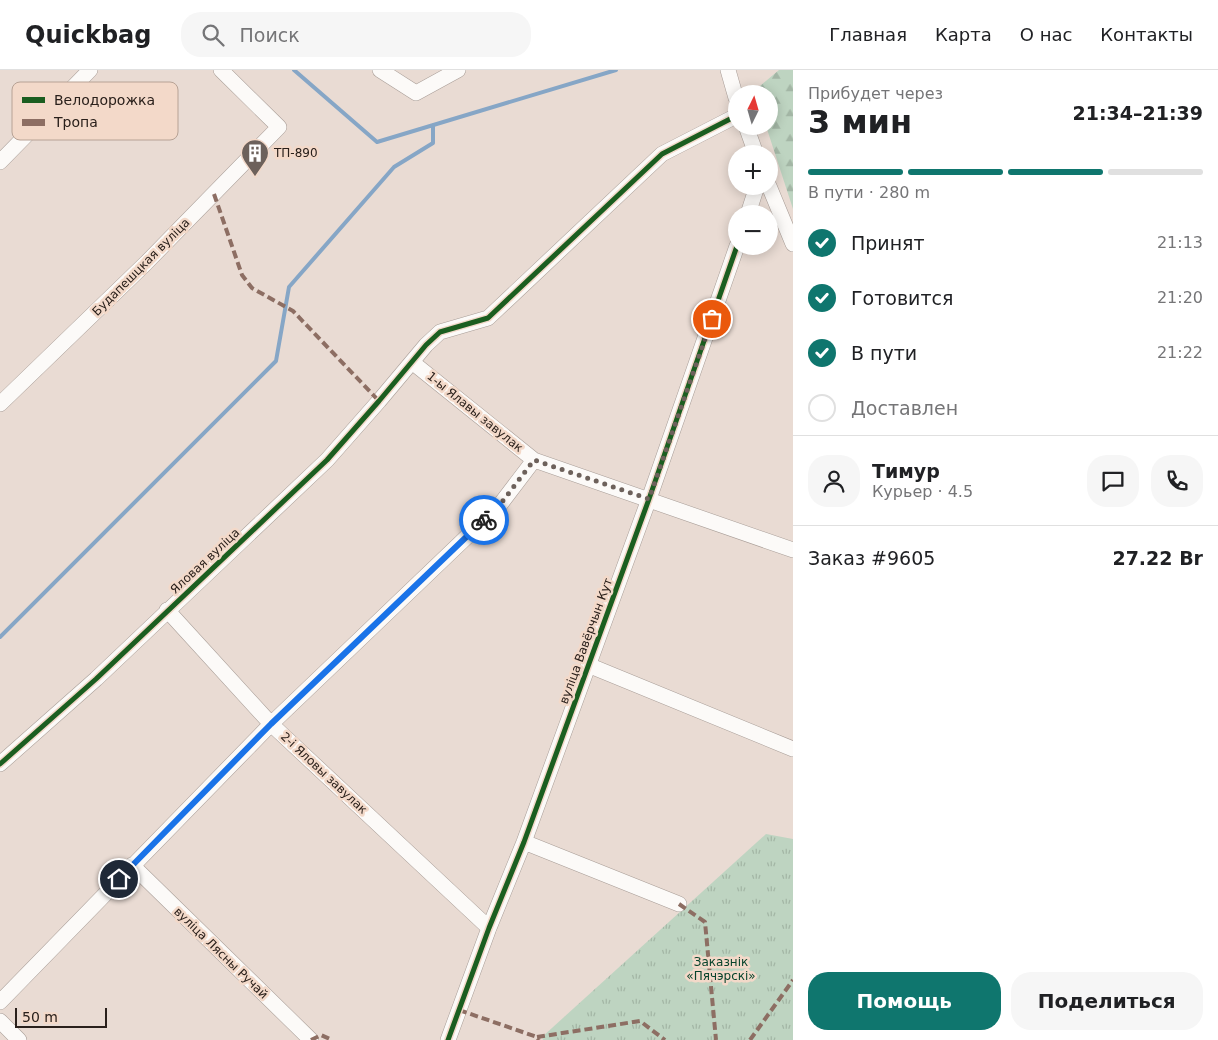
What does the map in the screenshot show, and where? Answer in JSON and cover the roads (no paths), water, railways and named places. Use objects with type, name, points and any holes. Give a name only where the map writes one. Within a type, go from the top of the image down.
[{"type":"street","points":[[78,82],[90,70]]},
{"type":"street","name":"Будапешцкая вуліца","points":[[0,404],[146,263],[279,127],[221,70]]},
{"type":"street","points":[[380,70],[416,93],[458,70]]},
{"type":"street","points":[[728,70],[732,85]]},
{"type":"street","name":"Яловая вуліца","points":[[0,764],[96,679],[327,460],[426,345],[440,332],[488,318],[662,154],[728,120]]},
{"type":"street","points":[[0,162],[22,140]]},
{"type":"street","points":[[773,195],[793,244]]},
{"type":"street","name":"вуліца Вавёрчын Кут","points":[[448,1040],[489,928],[524,842],[649,499],[734,255]]},
{"type":"street","name":"1-ы Ялавы завулак","points":[[412,362],[534,460],[793,550]]},
{"type":"street","points":[[0,1002],[271,724],[499,506],[534,460]]},
{"type":"street","name":"2-і Яловы завулак","points":[[168,610],[271,724],[489,928]]},
{"type":"street","points":[[588,665],[793,749]]},
{"type":"street","points":[[524,842],[679,904]]},
{"type":"street","name":"вуліца Лясны Ручай","points":[[132,865],[311,1040]]},
{"type":"street","points":[[0,1021],[19,1040]]},
{"type":"waterway","points":[[294,70],[377,142],[616,70]]},
{"type":"waterway","points":[[0,637],[276,361],[289,287],[394,167],[433,143],[433,125]]},
{"type":"place","name":"ТП-890","points":[[255,177]]},
{"type":"park label","name":"Заказнік «Пячэрскі»","points":[[721,969]]}]
